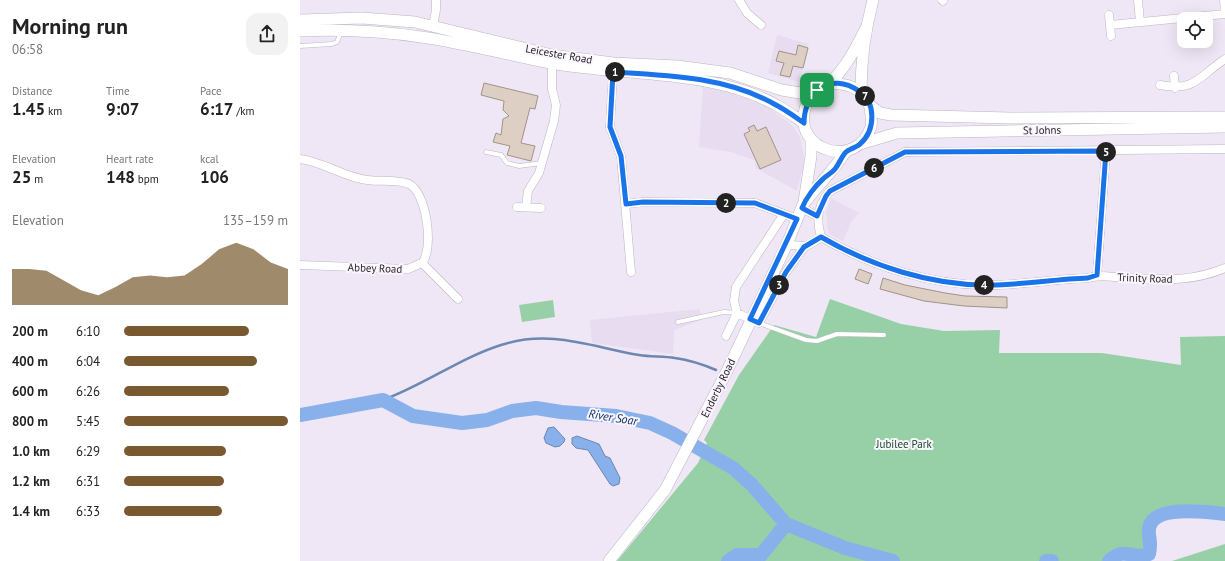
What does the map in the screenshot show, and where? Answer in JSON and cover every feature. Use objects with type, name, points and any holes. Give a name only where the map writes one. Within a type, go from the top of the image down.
[{"type":"main road","points":[[861,92],[861,73],[866,28],[873,0]]},
{"type":"main road","name":"Leicester Road","points":[[300,20],[362,18],[433,26],[552,55],[613,63],[677,66],[730,73],[782,90],[800,93],[817,90]]},
{"type":"main road","points":[[828,84],[840,83],[852,86],[861,92],[871,106],[872,125],[868,136],[860,144],[846,151],[832,152],[821,148],[811,139],[804,123],[804,111],[808,100],[817,90],[828,84],[849,60],[866,28]]},
{"type":"main road","name":"Leicester Road","points":[[300,31],[342,30],[421,37],[552,63],[613,72],[674,76],[721,84],[750,93],[776,104],[804,123]]},
{"type":"main road","name":"St Johns","points":[[871,106],[880,113],[891,115],[1010,118],[1225,117]]},
{"type":"main road","name":"St Johns","points":[[860,144],[897,133],[916,132],[1225,127]]},
{"type":"main road","name":"Enderby Road","points":[[610,561],[665,490],[755,321],[803,205],[811,156],[811,139]]},
{"type":"main road","name":"Enderby Road","points":[[803,205],[823,179],[834,170],[846,151]]},
{"type":"street","points":[[433,26],[436,0]]},
{"type":"street","points":[[739,0],[746,13],[761,25]]},
{"type":"street","points":[[1138,0],[1140,22]]},
{"type":"street","points":[[1110,25],[1225,14],[1224,0]]},
{"type":"street","points":[[1109,15],[1111,36]]},
{"type":"street","points":[[1160,85],[1175,88],[1188,86],[1198,81],[1225,59]]},
{"type":"street","points":[[526,207],[528,191],[539,172],[542,163],[556,106],[552,89],[552,63]]},
{"type":"street","points":[[613,72],[610,127],[621,156],[631,272]]},
{"type":"street","points":[[1174,76],[1175,88]]},
{"type":"street","points":[[737,312],[755,321],[786,272],[804,247],[821,237],[817,216],[826,196],[830,191],[905,152],[1225,149]]},
{"type":"street","points":[[1097,275],[1106,151]]},
{"type":"street","points":[[300,159],[320,164],[349,177],[402,182],[409,184],[416,189],[423,201],[429,243],[427,254],[422,263],[458,299]]},
{"type":"street","points":[[626,204],[643,202],[755,203],[797,219]]},
{"type":"street","points":[[803,205],[817,216]]},
{"type":"street","points":[[517,207],[541,208]]},
{"type":"street","points":[[726,336],[737,312],[734,301],[736,287],[784,214]]},
{"type":"street","name":"Trinity Road","points":[[821,237],[868,260],[898,270],[967,284],[1009,284],[1088,278],[1097,275],[1184,280],[1202,276],[1225,268]]},
{"type":"street","points":[[787,244],[804,247]]},
{"type":"street","name":"Abbey Road","points":[[300,265],[408,269],[422,263]]},
{"type":"lane","points":[[300,46],[332,44],[337,42],[342,30]]},
{"type":"lane","points":[[486,152],[501,156],[507,163],[519,166],[542,163]]},
{"type":"lane","points":[[678,322],[724,312],[737,312]]},
{"type":"lane","points":[[755,321],[806,340],[817,341],[837,334],[884,335]]},
{"type":"shaded area","points":[[777,35],[809,44],[799,82],[768,73]]},
{"type":"shaded area","points":[[703,87],[737,95],[766,106],[793,126],[800,137],[804,156],[797,191],[755,168],[756,161],[731,152],[699,147]]},
{"type":"shaded area","points":[[831,198],[859,213],[851,222],[843,241],[831,235],[828,230],[826,212]]},
{"type":"shaded area","points":[[700,309],[701,320],[674,330],[673,354],[592,343],[590,320]]},
{"type":"green space","name":"Jubilee Park","points":[[830,299],[901,324],[944,331],[1000,330],[999,353],[1102,353],[1181,365],[1180,337],[1225,336],[1225,514],[1181,511],[1160,516],[1152,521],[1149,529],[1149,554],[1138,556],[1120,554],[1109,561],[617,561],[698,463],[707,443],[704,440],[739,375],[774,325],[816,337]]},
{"type":"green space","points":[[553,300],[555,317],[522,322],[519,305]]},
{"type":"green space","points":[[1225,544],[1225,561],[1172,561]]},
{"type":"water","points":[[554,427],[565,439],[560,446],[555,447],[546,443],[544,438],[548,428]]},
{"type":"water","points":[[577,436],[599,444],[605,456],[610,458],[620,478],[619,484],[613,486],[610,484],[588,450],[576,448],[572,444],[572,438]]},
{"type":"building","points":[[798,45],[808,48],[803,68],[793,66],[790,77],[780,75],[784,63],[776,61],[779,51],[796,55]]},
{"type":"building","points":[[484,83],[538,96],[535,109],[530,108],[521,143],[535,146],[531,161],[507,155],[510,146],[493,142],[496,133],[501,135],[503,119],[509,116],[503,110],[504,101],[481,95]]},
{"type":"building","points":[[754,125],[757,131],[766,127],[781,160],[760,169],[744,134],[750,131],[748,128]]},
{"type":"building","points":[[859,269],[872,274],[868,284],[855,279]]},
{"type":"building","points":[[883,278],[905,285],[945,293],[965,296],[1007,297],[1007,308],[964,306],[924,301],[880,289]]},
{"type":"waterway","points":[[383,400],[413,387],[486,350],[519,341],[537,339],[571,341],[639,355],[670,357],[696,362],[716,370]]},
{"type":"waterway","name":"River Soar","points":[[300,415],[383,400],[413,416],[462,423],[487,420],[512,411],[536,408],[561,412],[616,416],[650,423],[672,433],[733,468],[752,485],[786,524],[845,548],[893,561]]},
{"type":"waterway","name":"River Soar","points":[[1109,561],[1120,554],[1138,556],[1149,554],[1149,529],[1152,521],[1160,516],[1181,511],[1225,514]]},
{"type":"waterway","points":[[728,561],[737,555],[761,555],[786,524]]},
{"type":"waterway","name":"River Soar","points":[[1046,561],[1052,561]]},
{"type":"route","points":[[613,72],[674,76],[721,84],[750,93],[776,104],[804,123],[804,111],[808,100],[817,90],[828,84],[840,83],[852,86],[867,98],[871,106],[872,125],[868,136],[853,149],[846,151],[834,170],[823,179],[804,202],[802,208],[817,216],[826,196],[830,191],[905,152],[1106,151],[1099,265],[1097,275],[1088,278],[989,285],[944,281],[898,270],[874,262],[835,246],[821,237],[812,244],[804,247],[786,272],[759,323],[750,319],[787,244],[797,219],[755,203],[643,202],[626,204],[621,156],[610,127],[613,72]]}]
